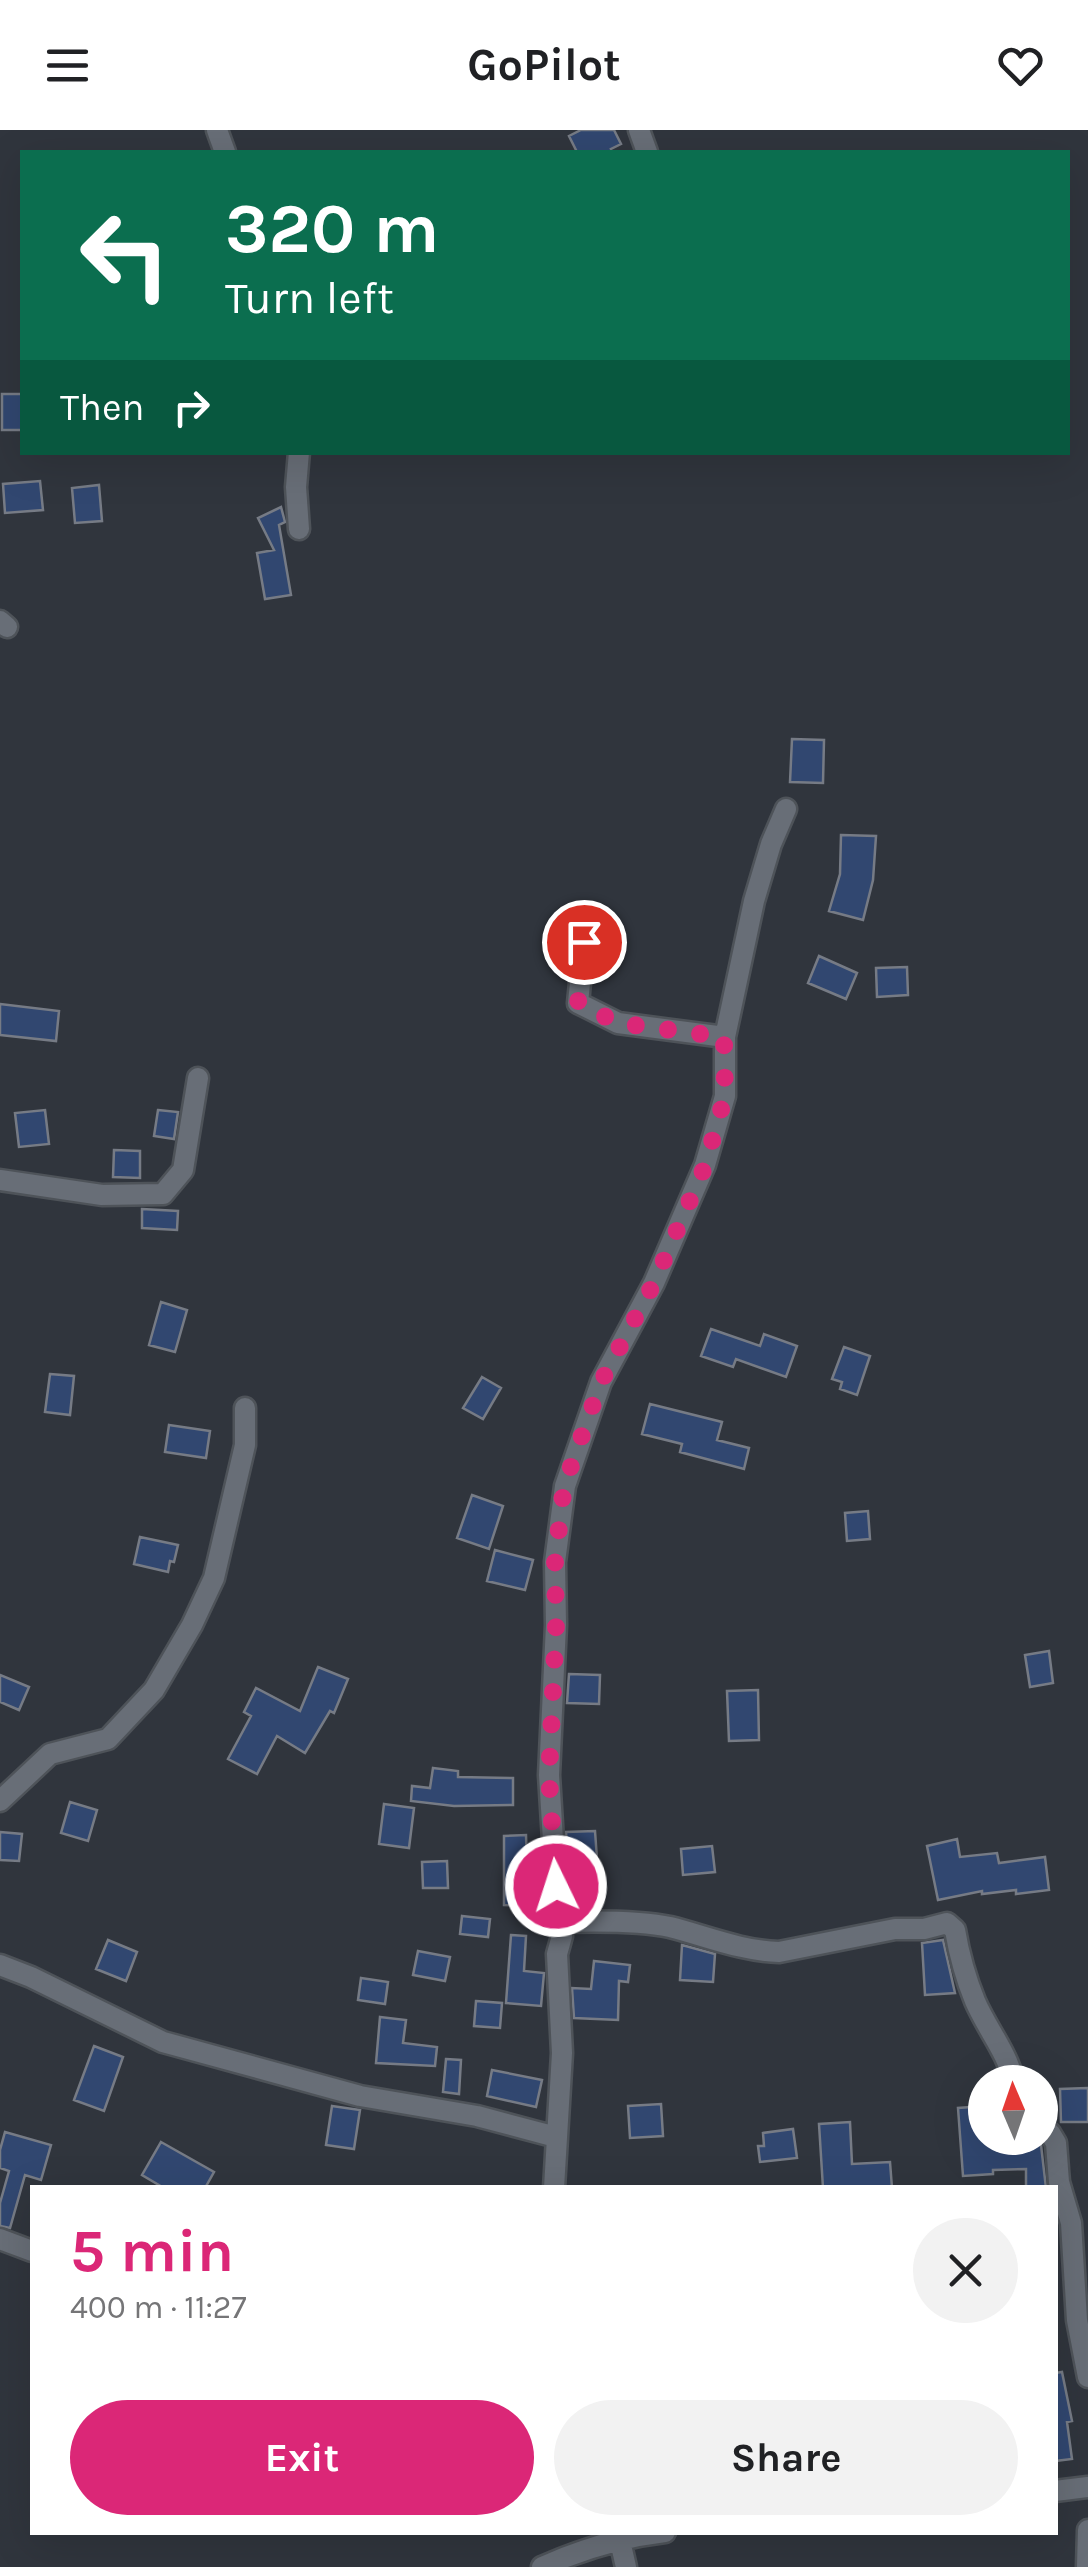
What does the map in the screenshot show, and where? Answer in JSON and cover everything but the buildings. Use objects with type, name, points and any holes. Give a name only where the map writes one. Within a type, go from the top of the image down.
[{"type":"street","points":[[299,455],[299,529]]},
{"type":"street","points":[[554,2185],[562,2053],[557,1954],[562,1936],[549,1776],[555,1562],[564,1486],[601,1382],[654,1283],[705,1166],[725,1096],[724,1037],[754,901],[786,808]]},
{"type":"street","points":[[584,942],[578,1003],[618,1023],[724,1037]]},
{"type":"street","points":[[0,1180],[102,1195],[163,1194],[183,1170],[198,1078]]},
{"type":"street","points":[[0,1801],[50,1754],[108,1739],[154,1690],[192,1626],[214,1578],[245,1444],[245,1408]]},
{"type":"street","points":[[558,1922],[664,1926],[760,1952],[947,1923],[955,1930],[976,2002],[1009,2065]]},
{"type":"street","points":[[0,1965],[164,2042],[360,2096],[476,2116],[556,2137]]},
{"type":"street","points":[[1057,2155],[1058,2182],[1070,2224],[1064,2239],[1088,2377]]},
{"type":"street","points":[[0,2239],[30,2250]]},
{"type":"street","points":[[1058,2491],[1088,2487]]},
{"type":"street","points":[[1086,2567],[1088,2530]]},
{"type":"street","points":[[542,2567],[618,2536],[626,2567]]},
{"type":"route","points":[[556,1886],[549,1776],[555,1562],[564,1486],[601,1382],[654,1283],[705,1166],[725,1096],[724,1037],[618,1023],[578,1003],[584,942]]}]
